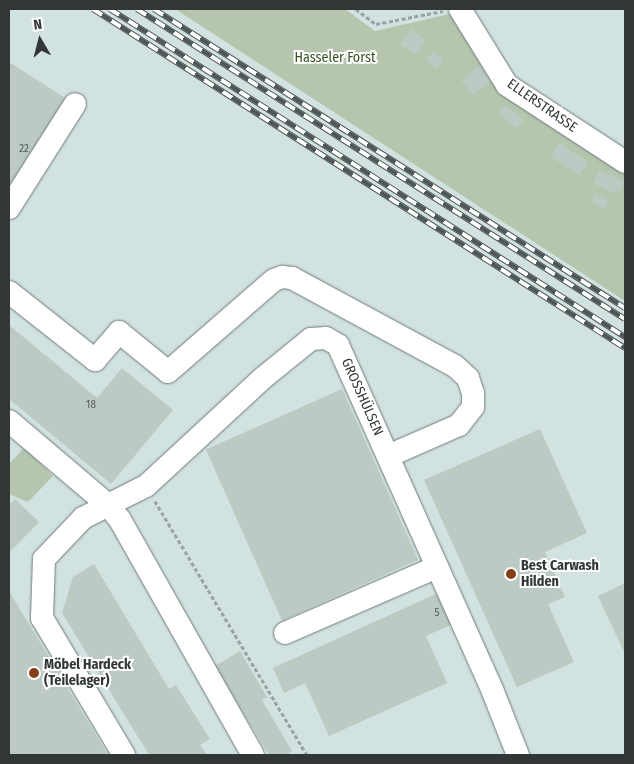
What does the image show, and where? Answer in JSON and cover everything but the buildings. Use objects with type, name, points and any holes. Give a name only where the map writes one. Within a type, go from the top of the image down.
[{"type":"street","name":"ELLERSTRASSE","points":[[453,10],[507,85],[625,162]]},
{"type":"street","points":[[9,208],[75,104]]},
{"type":"street","points":[[9,292],[95,360],[119,332],[168,372],[274,280],[292,278],[455,366],[468,378],[474,393],[473,406],[459,425],[388,456]]},
{"type":"street","name":"GROSSHÜLSEN","points":[[124,755],[42,618],[44,560],[83,518],[146,486],[156,486],[311,338],[326,338],[338,345],[493,692],[518,755]]},
{"type":"street","points":[[10,431],[108,505],[120,520],[253,755]]},
{"type":"street","points":[[285,633],[437,567]]},
{"type":"path","points":[[356,9],[376,24],[453,10]]},
{"type":"path","points":[[156,486],[307,755]]},
{"type":"green space","name":"Hasseler Forst","points":[[175,9],[345,9],[375,31],[458,12],[505,87],[625,165],[625,301]]},
{"type":"green space","points":[[24,448],[53,476],[28,502],[9,494],[9,464]]},
{"type":"railway","points":[[93,9],[625,348]]},
{"type":"railway","points":[[110,9],[625,337]]},
{"type":"railway","points":[[137,9],[625,319]]},
{"type":"railway","points":[[154,9],[625,308]]},
{"type":"place","name":"Best Carwash Hilden","points":[[511,574]]},
{"type":"place","name":"Möbel Hardeck (Teilelager)","points":[[34,673]]}]
